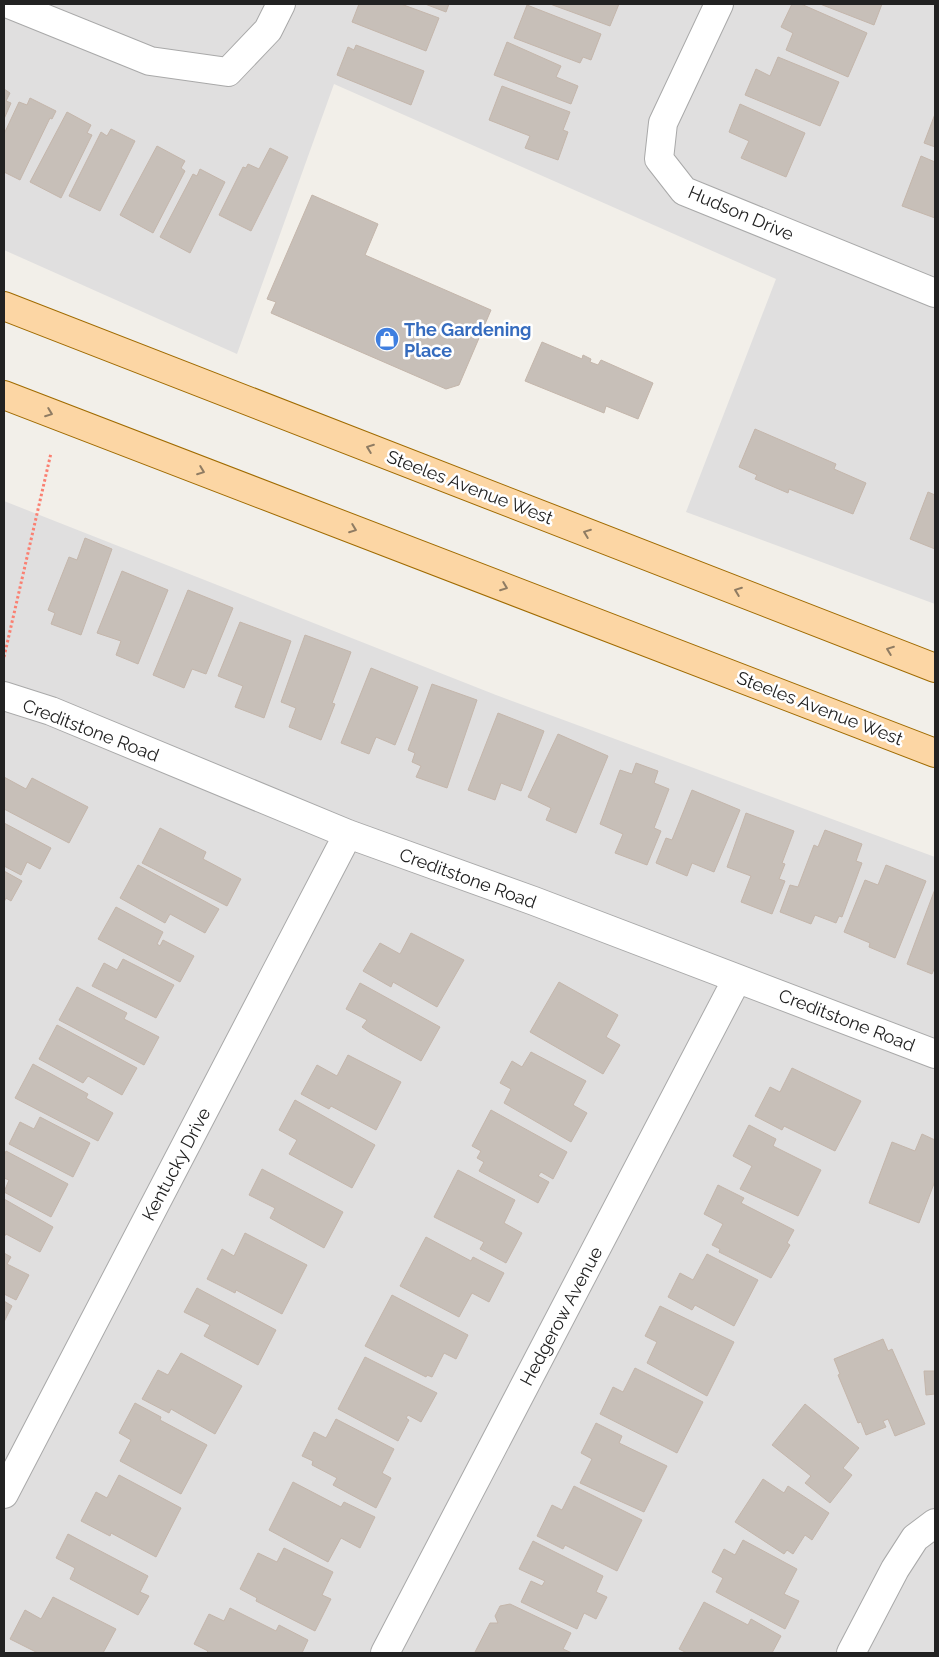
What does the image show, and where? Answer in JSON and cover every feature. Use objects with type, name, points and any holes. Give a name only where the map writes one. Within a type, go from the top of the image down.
[{"type":"main road","name":"Steeles Avenue West","points":[[4,306],[935,668]]},
{"type":"main road","name":"Steeles Avenue West","points":[[4,395],[935,753]]},
{"type":"street","points":[[9,4],[150,61],[228,72],[268,30],[280,4]]},
{"type":"street","name":"Hudson Drive","points":[[719,4],[663,123],[659,159],[684,191],[935,293]]},
{"type":"street","name":"Creditstone Road","points":[[4,696],[51,711],[348,834],[935,1054]]},
{"type":"street","name":"Kentucky Drive","points":[[4,1494],[348,834]]},
{"type":"street","name":"Hedgerow Avenue","points":[[385,1653],[737,979]]},
{"type":"street","points":[[851,1653],[894,1569],[914,1538],[935,1523]]},
{"type":"path","points":[[4,657],[51,453]]},
{"type":"shaded area","points":[[4,4],[935,4],[935,604],[686,512],[776,279],[334,84],[237,354],[4,250]]},
{"type":"shaded area","points":[[4,501],[496,695],[935,857],[935,1653],[4,1653]]},
{"type":"building","points":[[359,4],[401,4],[439,18],[426,51],[352,22]]},
{"type":"building","points":[[425,4],[449,4],[446,12]]},
{"type":"building","points":[[550,4],[619,4],[610,26]]},
{"type":"building","points":[[792,4],[801,4],[867,33],[848,77],[786,50],[793,33],[781,27]]},
{"type":"building","points":[[820,4],[882,4],[874,25]]},
{"type":"building","points":[[527,5],[601,34],[591,60],[583,57],[580,63],[514,38]]},
{"type":"building","points":[[507,42],[561,66],[556,77],[578,86],[571,104],[494,75]]},
{"type":"building","points":[[356,45],[424,71],[411,105],[337,75],[348,47],[354,50]]},
{"type":"building","points":[[778,57],[839,82],[820,126],[745,95],[756,69],[770,76]]},
{"type":"building","points":[[502,86],[570,112],[563,130],[568,132],[558,160],[525,148],[530,136],[489,120]]},
{"type":"building","points":[[4,89],[10,93],[6,101],[11,103],[4,119]]},
{"type":"building","points":[[30,98],[56,111],[52,119],[50,118],[20,180],[4,172],[4,134],[19,102],[27,105]]},
{"type":"building","points":[[740,104],[805,133],[786,177],[741,158],[749,141],[729,132]]},
{"type":"building","points":[[67,112],[91,125],[87,133],[92,135],[61,198],[30,182]]},
{"type":"building","points":[[935,114],[935,147],[924,143]]},
{"type":"building","points":[[111,129],[135,141],[100,211],[69,196],[101,132],[107,136]]},
{"type":"building","points":[[157,146],[185,161],[181,168],[185,171],[153,233],[120,215]]},
{"type":"building","points":[[270,148],[288,157],[251,231],[219,215],[243,167],[246,168],[248,164],[259,169]]},
{"type":"building","points":[[921,156],[935,162],[935,218],[902,206]]},
{"type":"building","points":[[200,169],[225,182],[190,253],[160,237],[193,174],[197,176]]},
{"type":"building","points":[[312,195],[378,224],[365,255],[491,310],[459,385],[446,389],[271,313],[276,302],[267,299]]},
{"type":"building","points":[[542,342],[582,359],[583,355],[591,359],[590,362],[598,365],[601,360],[653,383],[638,419],[606,406],[604,413],[525,381]]},
{"type":"building","points":[[755,429],[836,464],[834,469],[866,483],[853,514],[789,489],[788,493],[755,479],[757,475],[739,467]]},
{"type":"building","points":[[928,492],[935,495],[935,549],[910,539]]},
{"type":"building","points":[[85,538],[112,549],[81,635],[51,624],[55,613],[48,610],[69,557],[77,560]]},
{"type":"building","points":[[122,571],[168,590],[138,664],[116,655],[121,641],[97,633]]},
{"type":"building","points":[[188,590],[233,608],[206,674],[192,669],[184,688],[153,675]]},
{"type":"building","points":[[240,622],[291,641],[264,718],[235,707],[243,686],[218,676]]},
{"type":"building","points":[[305,635],[351,652],[332,703],[335,704],[321,740],[289,727],[296,708],[281,702]]},
{"type":"building","points":[[371,668],[418,687],[395,745],[376,737],[369,754],[341,743]]},
{"type":"building","points":[[432,684],[477,700],[447,788],[416,777],[421,766],[412,762],[415,753],[408,750]]},
{"type":"building","points":[[498,713],[544,731],[521,791],[501,783],[495,800],[468,790]]},
{"type":"building","points":[[558,734],[608,756],[576,833],[546,820],[551,808],[528,797]]},
{"type":"building","points":[[636,763],[658,771],[654,783],[669,789],[654,828],[661,831],[647,865],[615,853],[623,834],[600,824],[620,770],[632,774]]},
{"type":"building","points":[[4,777],[26,789],[32,778],[88,807],[69,843],[4,809]]},
{"type":"building","points":[[692,790],[740,810],[714,872],[692,863],[687,876],[656,863],[666,838],[672,840]]},
{"type":"building","points":[[746,813],[794,831],[782,863],[785,864],[779,879],[785,881],[772,914],[741,902],[751,876],[727,867]]},
{"type":"building","points":[[4,823],[51,848],[40,869],[27,862],[21,875],[4,866]]},
{"type":"building","points":[[160,828],[206,852],[203,859],[241,879],[227,906],[142,863]]},
{"type":"building","points":[[825,830],[862,844],[856,861],[862,863],[842,917],[839,916],[836,923],[815,915],[811,924],[780,912],[790,885],[798,887],[814,845],[818,847]]},
{"type":"building","points":[[138,865],[219,909],[205,933],[170,914],[165,923],[120,898]]},
{"type":"building","points":[[886,865],[926,881],[895,958],[869,947],[870,943],[844,932],[865,880],[878,885]]},
{"type":"building","points":[[4,871],[22,881],[11,901],[6,898],[4,902]]},
{"type":"building","points":[[935,889],[935,967],[932,974],[907,964]]},
{"type":"building","points":[[116,907],[163,932],[157,944],[160,946],[163,940],[194,956],[180,982],[98,939]]},
{"type":"building","points":[[411,933],[464,960],[437,1007],[393,982],[391,987],[363,971],[380,943],[400,954]]},
{"type":"building","points":[[123,959],[174,985],[156,1018],[92,986],[104,963],[117,970]]},
{"type":"building","points":[[559,982],[618,1015],[606,1037],[620,1045],[603,1074],[530,1032]]},
{"type":"building","points":[[360,983],[440,1027],[421,1061],[369,1032],[362,1027],[367,1020],[346,1009]]},
{"type":"building","points":[[77,987],[127,1013],[124,1019],[159,1037],[144,1065],[59,1020]]},
{"type":"building","points":[[57,1025],[137,1068],[122,1095],[88,1076],[83,1083],[39,1059]]},
{"type":"building","points":[[531,1052],[586,1081],[573,1105],[587,1113],[571,1142],[504,1103],[511,1089],[500,1083],[512,1061],[522,1067]]},
{"type":"building","points":[[348,1055],[401,1082],[376,1130],[331,1106],[329,1109],[301,1094],[317,1065],[337,1076]]},
{"type":"building","points":[[33,1064],[88,1094],[86,1098],[113,1113],[98,1141],[15,1098]]},
{"type":"building","points":[[792,1068],[861,1101],[835,1151],[784,1126],[782,1130],[755,1116],[770,1087],[780,1092]]},
{"type":"building","points":[[295,1100],[375,1145],[352,1188],[289,1154],[297,1140],[279,1130]]},
{"type":"building","points":[[491,1110],[567,1152],[553,1179],[541,1172],[538,1176],[549,1182],[538,1203],[479,1171],[484,1162],[477,1158],[481,1151],[472,1146]]},
{"type":"building","points":[[40,1117],[90,1143],[73,1177],[9,1144],[20,1122],[34,1129]]},
{"type":"building","points":[[749,1125],[776,1139],[773,1146],[821,1170],[798,1216],[740,1189],[752,1166],[733,1156]]},
{"type":"building","points":[[922,1134],[935,1140],[935,1181],[919,1223],[869,1203],[892,1142],[915,1151]]},
{"type":"building","points":[[6,1151],[68,1184],[51,1217],[4,1192],[9,1180],[4,1178],[4,1156]]},
{"type":"building","points":[[262,1169],[343,1212],[324,1248],[270,1218],[275,1208],[249,1195]]},
{"type":"building","points":[[458,1170],[515,1200],[504,1223],[522,1233],[506,1263],[480,1249],[484,1242],[434,1217]]},
{"type":"building","points":[[718,1185],[744,1198],[741,1203],[794,1230],[787,1243],[790,1245],[771,1278],[719,1252],[720,1249],[712,1245],[723,1224],[704,1214]]},
{"type":"building","points":[[4,1199],[53,1227],[40,1252],[6,1234],[4,1237]]},
{"type":"building","points":[[245,1233],[307,1265],[282,1314],[236,1290],[235,1293],[207,1279],[222,1249],[234,1256]]},
{"type":"building","points":[[426,1237],[471,1261],[473,1257],[504,1273],[489,1302],[472,1293],[459,1317],[400,1286]]},
{"type":"building","points":[[4,1253],[11,1257],[7,1264],[29,1275],[16,1300],[4,1294]]},
{"type":"building","points":[[707,1254],[758,1280],[734,1326],[695,1305],[692,1310],[668,1297],[680,1273],[693,1280]]},
{"type":"building","points":[[197,1288],[276,1330],[258,1365],[204,1336],[210,1325],[184,1312]]},
{"type":"building","points":[[392,1295],[468,1335],[456,1359],[444,1353],[432,1377],[427,1375],[426,1377],[365,1346]]},
{"type":"building","points":[[4,1301],[12,1306],[4,1322]]},
{"type":"building","points":[[660,1306],[734,1342],[707,1396],[647,1363],[657,1342],[645,1336]]},
{"type":"building","points":[[883,1339],[888,1351],[892,1349],[925,1424],[895,1436],[888,1419],[883,1421],[886,1427],[866,1435],[861,1422],[858,1423],[838,1375],[840,1374],[834,1359]]},
{"type":"building","points":[[181,1353],[242,1386],[215,1434],[171,1409],[169,1413],[142,1399],[158,1370],[168,1375]]},
{"type":"building","points":[[365,1357],[437,1393],[421,1422],[408,1415],[406,1418],[409,1420],[398,1441],[338,1409]]},
{"type":"building","points":[[635,1368],[703,1402],[677,1453],[600,1414],[613,1387],[623,1392]]},
{"type":"building","points":[[924,1371],[935,1371],[935,1394],[926,1395]]},
{"type":"building","points":[[135,1403],[161,1417],[160,1420],[207,1445],[181,1494],[120,1461],[131,1440],[119,1433]]},
{"type":"building","points":[[805,1404],[859,1448],[843,1468],[852,1475],[830,1503],[805,1483],[811,1476],[772,1445]]},
{"type":"building","points":[[336,1419],[394,1449],[382,1473],[391,1478],[376,1508],[333,1485],[337,1478],[312,1465],[313,1461],[302,1456],[314,1432],[326,1438]]},
{"type":"building","points":[[596,1423],[622,1436],[619,1443],[667,1466],[644,1512],[580,1483],[592,1459],[581,1453]]},
{"type":"building","points":[[119,1475],[181,1508],[156,1557],[111,1533],[110,1536],[81,1521],[96,1492],[107,1498]]},
{"type":"building","points":[[763,1479],[784,1493],[788,1486],[829,1513],[812,1540],[805,1535],[793,1554],[787,1550],[784,1554],[735,1522]]},
{"type":"building","points":[[293,1482],[341,1507],[344,1502],[375,1517],[360,1548],[341,1538],[328,1562],[269,1530]]},
{"type":"building","points":[[574,1486],[642,1520],[617,1571],[565,1545],[563,1549],[537,1536],[552,1505],[562,1510]]},
{"type":"building","points":[[68,1534],[148,1576],[140,1592],[149,1596],[138,1615],[70,1579],[75,1568],[56,1558]]},
{"type":"building","points":[[743,1540],[797,1569],[784,1594],[799,1601],[785,1629],[716,1592],[723,1578],[712,1572],[724,1549],[735,1555]]},
{"type":"building","points":[[533,1541],[603,1576],[596,1592],[607,1597],[596,1619],[584,1613],[577,1629],[521,1602],[531,1581],[542,1586],[545,1581],[519,1569]]},
{"type":"building","points":[[284,1548],[333,1572],[322,1595],[331,1599],[315,1631],[256,1601],[257,1598],[240,1589],[258,1553],[277,1562]]},
{"type":"building","points":[[53,1597],[116,1629],[103,1653],[38,1653],[10,1639],[25,1610],[41,1619]]},
{"type":"building","points":[[704,1602],[748,1625],[751,1619],[781,1636],[772,1653],[687,1653],[679,1649]]},
{"type":"building","points":[[510,1604],[571,1633],[563,1649],[572,1653],[475,1652],[490,1623],[498,1623],[495,1616],[500,1606]]},
{"type":"building","points":[[230,1608],[276,1631],[279,1625],[308,1640],[302,1653],[206,1653],[208,1651],[194,1644],[209,1614],[224,1621]]},
{"type":"place","name":"The Gardening Place","points":[[387,339]]}]
